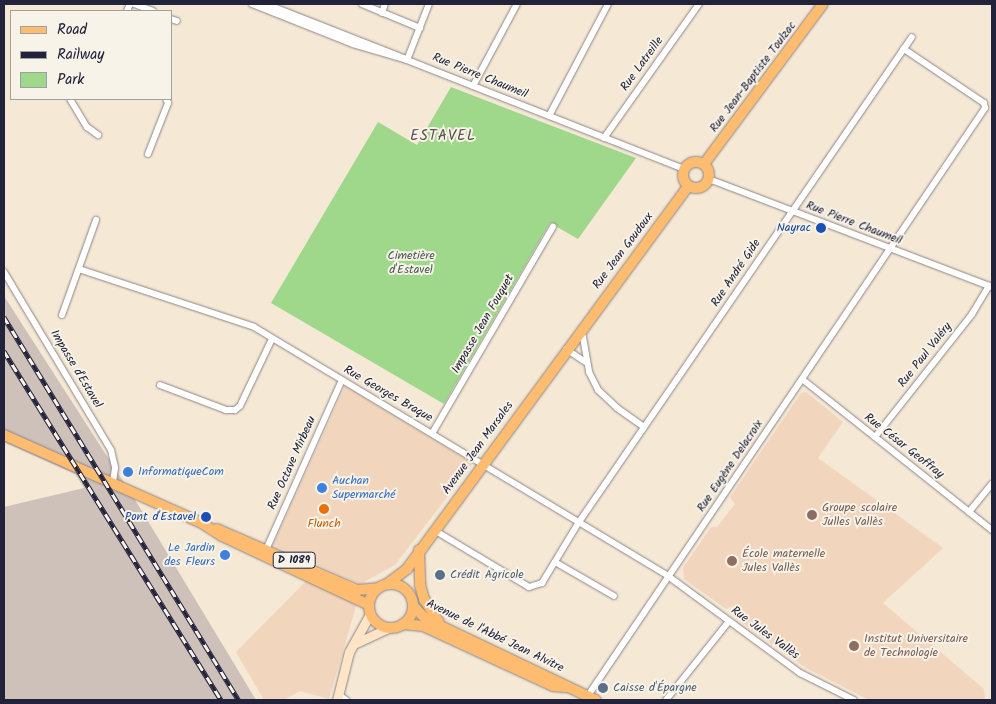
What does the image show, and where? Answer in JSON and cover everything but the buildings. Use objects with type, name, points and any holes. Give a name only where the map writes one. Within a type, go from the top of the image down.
[{"type":"main road","name":"Rue Jean-Baptiste Toulzac","points":[[704,164],[823,4]]},
{"type":"main road","points":[[690,163],[704,164],[708,171],[709,179],[700,188],[688,186],[683,178],[684,169],[690,163]]},
{"type":"main road","name":"Rue Jean Goudoux","points":[[569,346],[688,186]]},
{"type":"main road","name":"Avenue Jean Marsales","points":[[382,586],[407,569],[569,346]]},
{"type":"main road","name":"D 1089","points":[[4,435],[210,527],[229,531],[369,610]]},
{"type":"main road","points":[[419,550],[420,585],[424,599],[445,628]]},
{"type":"main road","name":"D 1089","points":[[265,552],[357,590],[382,586]]},
{"type":"main road","points":[[352,646],[388,628],[403,624],[413,606],[407,569]]},
{"type":"main road","points":[[341,698],[352,646],[365,628],[369,610],[382,586],[400,585],[410,594]]},
{"type":"main road","name":"Avenue de l'Abbé Jean Alvitre","points":[[413,606],[421,616],[589,699]]},
{"type":"main road","points":[[369,610],[377,623],[388,628]]},
{"type":"main road","name":"Avenue de l'Abbé Jean Alvitre","points":[[403,624],[423,626],[553,686],[568,688]]},
{"type":"street","points":[[134,4],[150,10]]},
{"type":"street","name":"Rue Pierre Chaumeil","points":[[252,4],[354,44],[407,60],[684,169]]},
{"type":"street","name":"Rue Pierre Chaumeil","points":[[266,4],[401,54],[407,60]]},
{"type":"street","points":[[362,4],[420,28]]},
{"type":"street","points":[[382,12],[385,4]]},
{"type":"street","points":[[407,60],[430,4]]},
{"type":"street","points":[[473,86],[517,4]]},
{"type":"street","points":[[549,116],[608,4]]},
{"type":"street","name":"Rue Latreille","points":[[604,138],[699,4]]},
{"type":"street","name":"Rue André Gide","points":[[434,530],[529,587],[542,583],[579,522],[912,37]]},
{"type":"street","name":"Rue Eugène Delacroix","points":[[589,699],[668,576],[985,108],[984,103],[904,49]]},
{"type":"street","points":[[71,100],[87,127],[98,135]]},
{"type":"street","points":[[148,154],[168,103],[166,100]]},
{"type":"street","name":"Rue Pierre Chaumeil","points":[[709,179],[991,286]]},
{"type":"street","points":[[62,315],[96,220]]},
{"type":"street","name":"Impasse Jean Fouquet","points":[[433,432],[553,227]]},
{"type":"street","name":"Rue Georges Braque","points":[[79,268],[254,326],[272,339],[433,432],[668,576]]},
{"type":"street","name":"Impasse d'Estavel","points":[[4,272],[111,450],[115,468],[113,483]]},
{"type":"street","name":"Rue Paul Valéry","points":[[874,437],[972,314],[991,286]]},
{"type":"street","points":[[579,332],[584,342],[585,362]]},
{"type":"street","points":[[160,385],[226,410],[235,410],[240,406],[272,339]]},
{"type":"street","points":[[569,346],[585,362],[598,390],[617,408],[644,427]]},
{"type":"street","name":"Rue César Geoffray","points":[[802,379],[992,530]]},
{"type":"street","name":"Rue Octave Mirbeau","points":[[265,552],[342,380]]},
{"type":"street","points":[[969,512],[992,484]]},
{"type":"street","points":[[555,562],[614,596]]},
{"type":"street","name":"Rue Jules Vallès","points":[[668,576],[800,672],[854,700]]},
{"type":"street","points":[[666,700],[729,621]]},
{"type":"shaded area","points":[[4,296],[137,503],[256,700],[4,700],[4,507],[84,488],[75,474],[4,442]]},
{"type":"shaded area","points":[[345,386],[473,463],[395,565],[360,584],[273,545]]},
{"type":"shaded area","name":"Groupe scolaire Julles Vallès","points":[[806,392],[843,422],[818,458],[943,548],[883,603],[984,689],[985,700],[869,700],[806,668],[742,622],[743,613],[733,606],[726,609],[684,579],[683,568],[711,527],[717,527],[735,504],[730,497],[801,393]]},
{"type":"shaded area","points":[[308,579],[357,603],[329,699],[300,691],[284,700],[264,700],[236,652]]},
{"type":"green space","name":"Cimetière d'Estavel","points":[[451,87],[636,158],[578,239],[550,223],[444,404],[271,303],[378,122],[417,145]]},
{"type":"railway","points":[[4,317],[239,700]]},
{"type":"railway","points":[[4,351],[221,700]]},
{"type":"place","name":"Nayrac","points":[[821,228]]},
{"type":"place","name":"InformatiqueCom","points":[[128,472]]},
{"type":"place","name":"Auchan Supermarché","points":[[322,488]]},
{"type":"place","name":"Flunch","points":[[324,509]]},
{"type":"place","name":"Groupe scolaire Julles Vallès","points":[[812,515]]},
{"type":"place","name":"Pont d'Estavel","points":[[206,517]]},
{"type":"place","name":"Le Jardin des Fleurs","points":[[225,555]]},
{"type":"place","name":"École maternelle Jules Vallès","points":[[732,561]]},
{"type":"place","name":"Crédit Agricole","points":[[440,575]]},
{"type":"place","name":"Institut Universitaire de Technologie","points":[[854,646]]},
{"type":"place","name":"Caisse d'Épargne","points":[[603,688]]},
{"type":"district","name":"ESTAVEL","points":[[443,137]]}]
